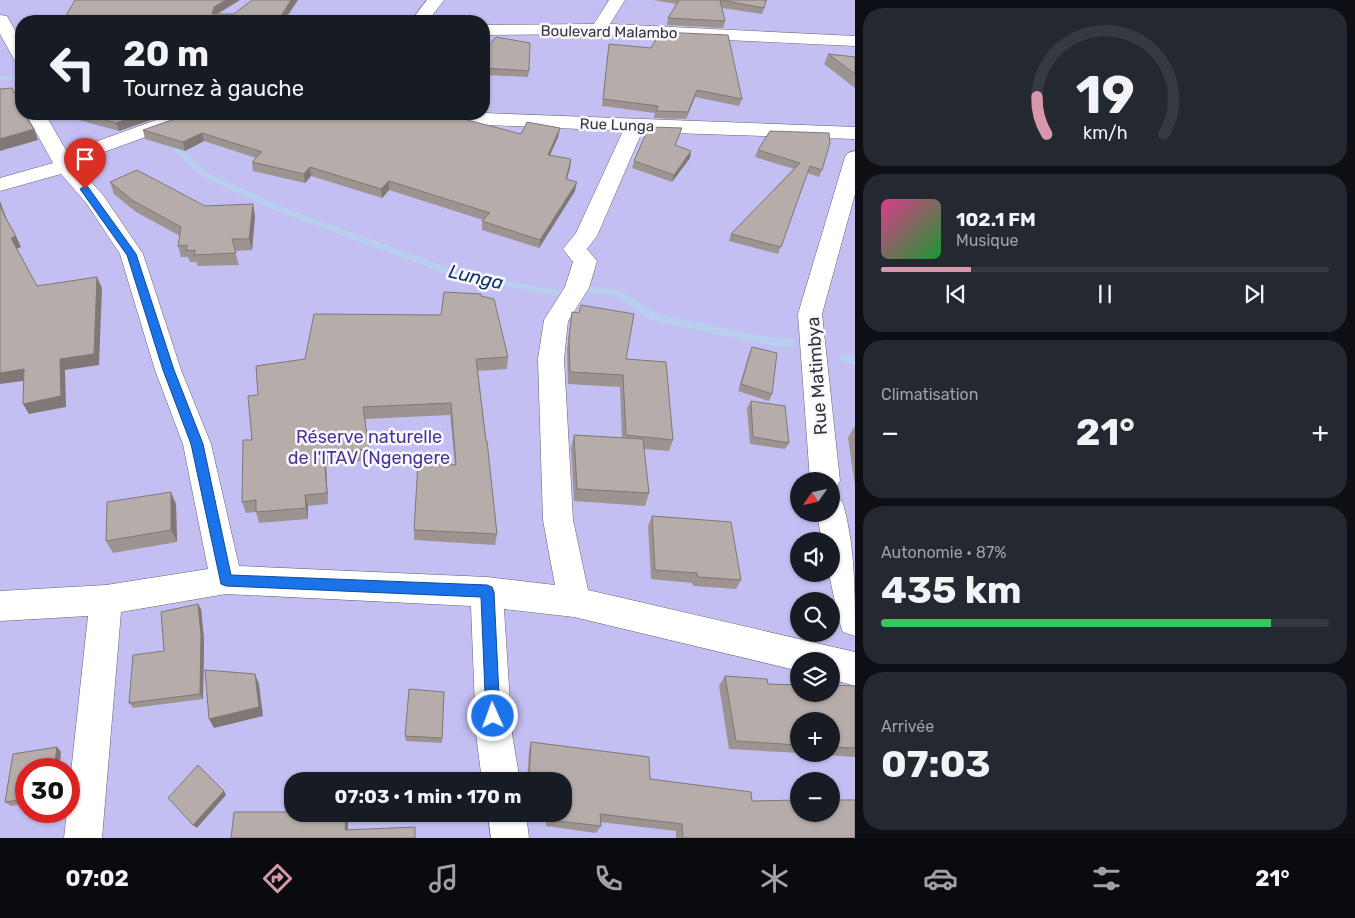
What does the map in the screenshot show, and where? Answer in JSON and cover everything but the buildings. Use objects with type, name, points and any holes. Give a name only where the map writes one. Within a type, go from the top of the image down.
[{"type":"street","points":[[424,15],[436,0]]},
{"type":"street","points":[[599,30],[617,0]]},
{"type":"street","points":[[1,20],[15,21]]},
{"type":"street","points":[[1,20],[15,46]]},
{"type":"street","name":"Boulevard Malambo","points":[[490,30],[599,30],[855,41]]},
{"type":"street","name":"Rue Lunga","points":[[490,119],[855,133]]},
{"type":"street","points":[[39,120],[65,166],[95,200],[131,254],[168,370],[197,444],[226,580]]},
{"type":"street","points":[[0,185],[65,166],[76,156],[171,120]]},
{"type":"street","points":[[574,602],[558,520],[551,360],[556,320],[577,288],[585,261],[574,249],[586,236],[635,126]]},
{"type":"street","name":"Rue Matimbya","points":[[824,472],[810,314],[855,157]]},
{"type":"street","points":[[834,522],[855,621]]},
{"type":"street","points":[[0,606],[106,600],[226,580],[487,592],[574,602],[790,653]]},
{"type":"street","points":[[487,592],[494,734],[500,772]]},
{"type":"street","points":[[83,838],[106,600]]},
{"type":"street","points":[[840,665],[855,669]]},
{"type":"street","points":[[507,822],[510,838]]},
{"type":"green space","name":"Réserve naturelle de l'ITAV (Ngengere","points":[[0,0],[855,0],[855,838],[0,838]]},
{"type":"waterway","name":"Lunga","points":[[0,78],[15,78]]},
{"type":"waterway","name":"Lunga","points":[[177,149],[205,175],[282,210],[458,275],[557,293],[577,288],[619,293],[654,317],[767,341],[791,343]]},
{"type":"waterway","name":"Lunga","points":[[843,357],[855,361]]},
{"type":"route","points":[[85,189],[95,200],[131,254],[168,370],[197,444],[226,580],[487,592],[493,716]]}]
